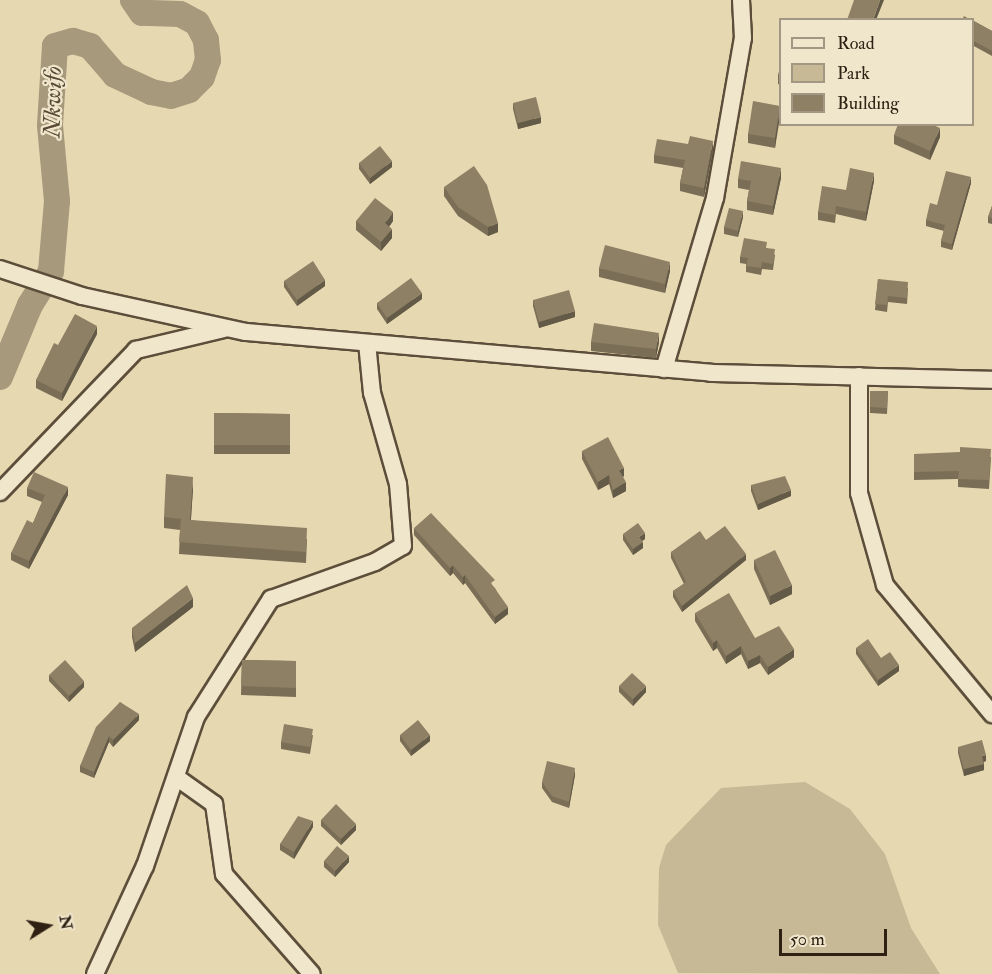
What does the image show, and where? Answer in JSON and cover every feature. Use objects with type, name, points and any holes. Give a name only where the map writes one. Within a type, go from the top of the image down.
[{"type":"street","points":[[664,369],[715,198],[743,39],[741,0]]},
{"type":"street","points":[[0,269],[32,282],[55,288],[227,328],[367,343],[664,369],[992,380]]},
{"type":"street","points":[[0,492],[136,350],[227,328]]},
{"type":"street","points":[[95,974],[145,866],[196,717],[271,599],[375,562],[404,546],[398,484],[372,393],[367,343]]},
{"type":"street","points":[[859,376],[859,494],[885,585],[992,714]]},
{"type":"street","points":[[176,777],[214,804],[224,874],[312,974]]},
{"type":"green space","points":[[805,782],[850,809],[885,854],[911,928],[940,974],[678,973],[658,925],[659,868],[666,845],[721,788]]},
{"type":"building","points":[[854,0],[880,0],[874,18],[848,18]]},
{"type":"building","points":[[974,21],[992,31],[992,51],[974,41]]},
{"type":"building","points":[[536,97],[541,117],[518,123],[513,103]]},
{"type":"building","points":[[753,101],[779,106],[775,138],[748,134]]},
{"type":"building","points":[[897,126],[940,128],[930,151],[894,135]]},
{"type":"building","points":[[690,136],[713,141],[704,188],[680,183],[685,160],[654,155],[657,139],[688,144]]},
{"type":"building","points":[[380,146],[392,161],[370,178],[359,163]]},
{"type":"building","points":[[741,161],[781,168],[773,206],[747,201],[751,181],[738,179]]},
{"type":"building","points":[[474,166],[487,185],[498,223],[488,227],[458,207],[444,187]]},
{"type":"building","points":[[850,168],[874,173],[866,212],[836,206],[835,215],[818,212],[822,186],[846,190]]},
{"type":"building","points":[[946,171],[971,177],[952,244],[941,241],[945,225],[926,220],[930,203],[937,205]]},
{"type":"building","points":[[375,198],[393,212],[385,223],[392,229],[381,242],[356,221]]},
{"type":"building","points":[[992,206],[992,218],[988,217]]},
{"type":"building","points":[[729,208],[743,211],[738,231],[724,227]]},
{"type":"building","points":[[744,238],[767,242],[766,248],[775,249],[773,264],[762,262],[761,268],[746,266],[748,258],[740,257]]},
{"type":"building","points":[[605,245],[670,262],[665,284],[599,268]]},
{"type":"building","points":[[313,261],[325,280],[297,300],[284,281]]},
{"type":"building","points":[[411,278],[422,293],[387,318],[377,303]]},
{"type":"building","points":[[878,279],[908,282],[907,298],[888,296],[887,305],[875,304]]},
{"type":"building","points":[[569,290],[575,311],[539,322],[533,300]]},
{"type":"building","points":[[75,314],[97,326],[62,393],[36,380],[54,343],[58,345]]},
{"type":"building","points":[[594,323],[659,333],[656,349],[591,342]]},
{"type":"building","points":[[870,391],[888,391],[887,408],[870,407]]},
{"type":"building","points":[[214,413],[290,414],[290,445],[214,445]]},
{"type":"building","points":[[608,437],[624,468],[619,470],[626,482],[613,490],[609,475],[598,482],[582,451]]},
{"type":"building","points":[[960,447],[991,449],[989,480],[958,479],[959,471],[914,472],[914,454],[960,452]]},
{"type":"building","points":[[34,472],[68,487],[29,561],[11,553],[27,520],[33,523],[45,495],[27,488]]},
{"type":"building","points":[[166,474],[193,477],[190,520],[307,528],[306,552],[179,542],[181,519],[164,517]]},
{"type":"building","points":[[785,476],[791,490],[758,504],[751,485]]},
{"type":"building","points":[[431,513],[495,580],[491,583],[508,607],[495,617],[465,575],[463,577],[453,565],[450,568],[414,528]]},
{"type":"building","points":[[638,523],[645,533],[639,537],[643,542],[633,549],[623,534]]},
{"type":"building","points":[[725,526],[746,554],[682,606],[673,591],[686,582],[671,552],[700,531],[706,540]]},
{"type":"building","points":[[775,550],[792,585],[770,596],[754,560]]},
{"type":"building","points":[[187,585],[193,598],[135,643],[132,628]]},
{"type":"building","points":[[729,593],[755,638],[779,626],[794,649],[768,667],[760,655],[748,661],[741,646],[726,656],[717,640],[713,643],[695,613]]},
{"type":"building","points":[[868,639],[881,658],[890,652],[899,665],[878,680],[856,648]]},
{"type":"building","points":[[65,660],[84,681],[69,696],[49,675]]},
{"type":"building","points":[[242,660],[296,661],[296,688],[241,686]]},
{"type":"building","points":[[632,673],[646,686],[633,699],[619,686]]},
{"type":"building","points":[[120,702],[139,714],[113,740],[109,736],[94,772],[80,766],[96,727]]},
{"type":"building","points":[[418,720],[430,735],[411,750],[400,735]]},
{"type":"building","points":[[284,724],[313,729],[310,747],[281,742]]},
{"type":"building","points":[[982,740],[986,755],[982,756],[984,764],[964,769],[958,747]]},
{"type":"building","points":[[547,761],[575,768],[569,802],[552,796],[542,782]]},
{"type":"building","points":[[336,804],[356,824],[341,839],[321,820]]},
{"type":"building","points":[[298,816],[313,821],[294,852],[280,844]]},
{"type":"building","points":[[337,846],[349,856],[335,871],[324,861]]},
{"type":"waterway","name":"Nkwifo","points":[[0,377],[30,305],[51,271],[57,201],[50,125],[55,46],[73,41],[90,46],[115,75],[151,92],[171,96],[189,90],[202,77],[208,60],[206,40],[197,23],[180,14],[142,13],[133,0]]}]
